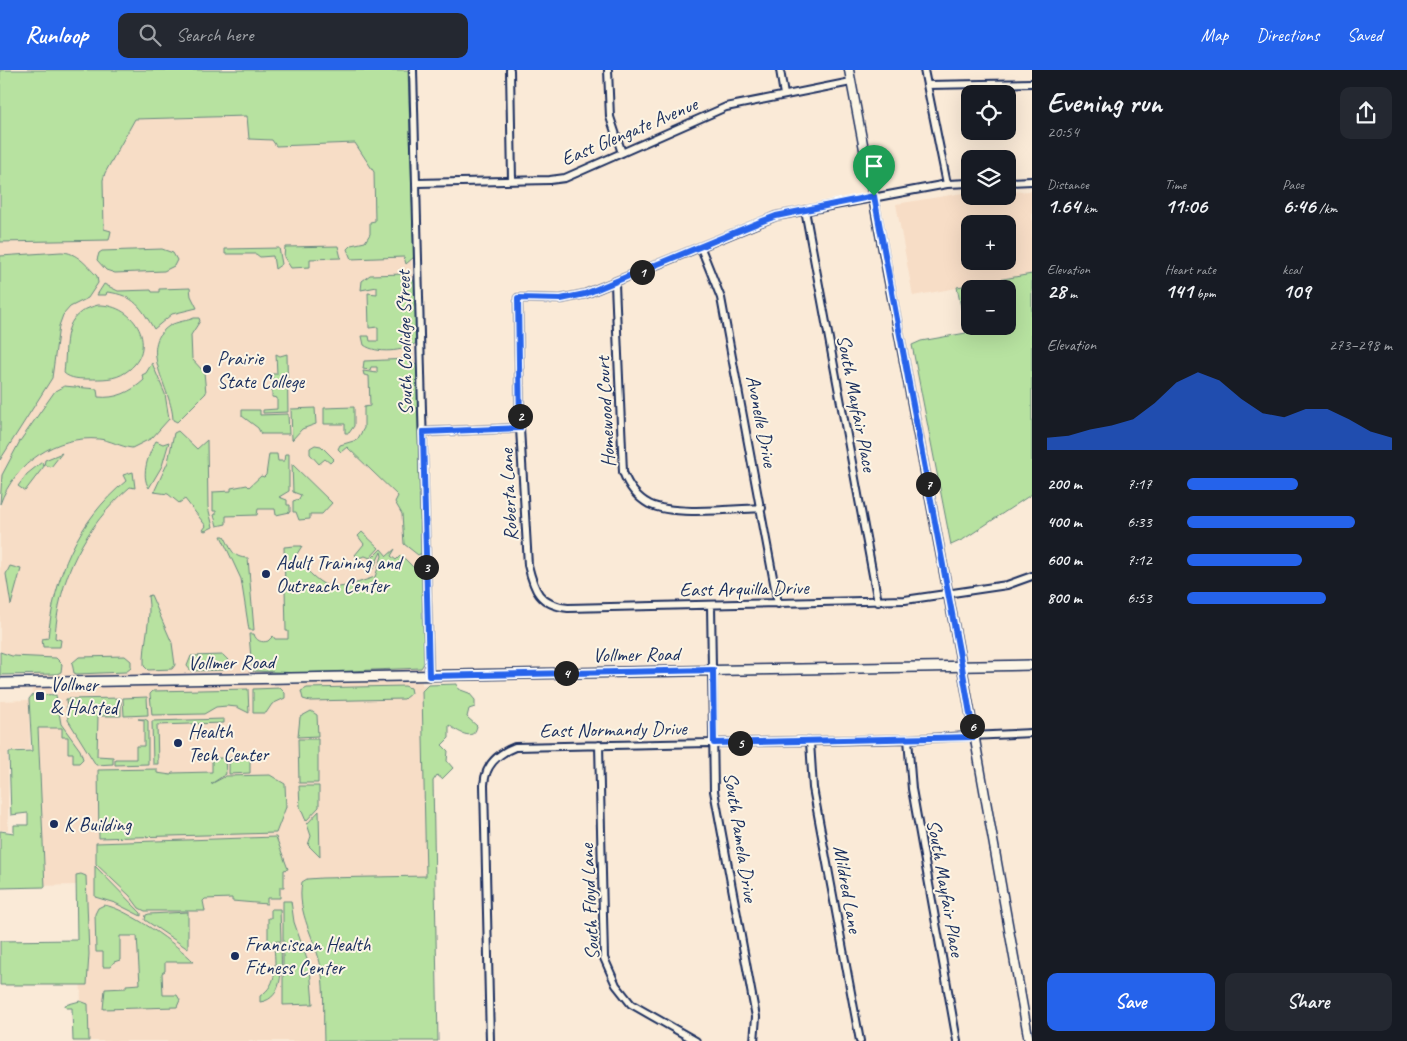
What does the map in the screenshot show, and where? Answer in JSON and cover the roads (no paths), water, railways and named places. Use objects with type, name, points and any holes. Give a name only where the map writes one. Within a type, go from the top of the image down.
[{"type":"main road","name":"Vollmer Road","points":[[0,684],[713,670],[1032,666]]},
{"type":"street","name":"South Coolidge Street","points":[[413,70],[429,676]]},
{"type":"street","points":[[510,70],[512,180]]},
{"type":"street","points":[[608,70],[610,117],[622,153]]},
{"type":"street","points":[[780,70],[784,95]]},
{"type":"street","points":[[849,70],[949,595],[1029,1041]]},
{"type":"street","points":[[924,70],[947,184]]},
{"type":"street","name":"East Glengate Avenue","points":[[416,183],[565,178],[726,107],[851,82]]},
{"type":"street","points":[[927,85],[1032,83]]},
{"type":"street","points":[[1016,182],[1032,181]]},
{"type":"street","points":[[614,284],[760,222],[805,210],[874,196],[961,183]]},
{"type":"street","name":"South Mayfair Place","points":[[805,210],[878,602]]},
{"type":"street","name":"Avonelle Drive","points":[[701,248],[721,298],[762,508],[778,604]]},
{"type":"street","name":"Roberta Lane","points":[[541,597],[533,586],[528,564],[520,428],[518,298],[561,299],[585,294],[614,284]]},
{"type":"street","name":"Homewood Court","points":[[614,284],[623,472],[628,486],[650,505],[672,510],[762,508]]},
{"type":"street","points":[[423,432],[520,428]]},
{"type":"street","name":"East Arquilla Drive","points":[[541,597],[552,604],[568,608],[878,602],[949,595],[1006,584],[1032,576]]},
{"type":"street","name":"South Pamela Drive","points":[[710,606],[713,670],[714,791],[756,1017],[754,1041]]},
{"type":"street","name":"East Normandy Drive","points":[[490,1041],[484,785],[486,774],[496,757],[515,748],[810,742],[974,737],[1032,733]]},
{"type":"street","name":"South Mayfair Place","points":[[908,739],[912,789],[957,1041]]},
{"type":"street","name":"Mildred Lane","points":[[810,742],[813,788],[860,1041]]},
{"type":"street","name":"South Floyd Lane","points":[[599,746],[604,958],[616,985],[631,1004],[696,1041]]},
{"type":"place","name":"Prairie State College","points":[[207,369]]},
{"type":"place","name":"Adult Training and Outreach Center","points":[[266,574]]},
{"type":"place","name":"Vollmer & Halsted","points":[[40,696]]},
{"type":"place","name":"Health Tech Center","points":[[178,743]]},
{"type":"place","name":"K Building","points":[[54,824]]},
{"type":"place","name":"Franciscan Health Fitness Center","points":[[235,956]]}]
